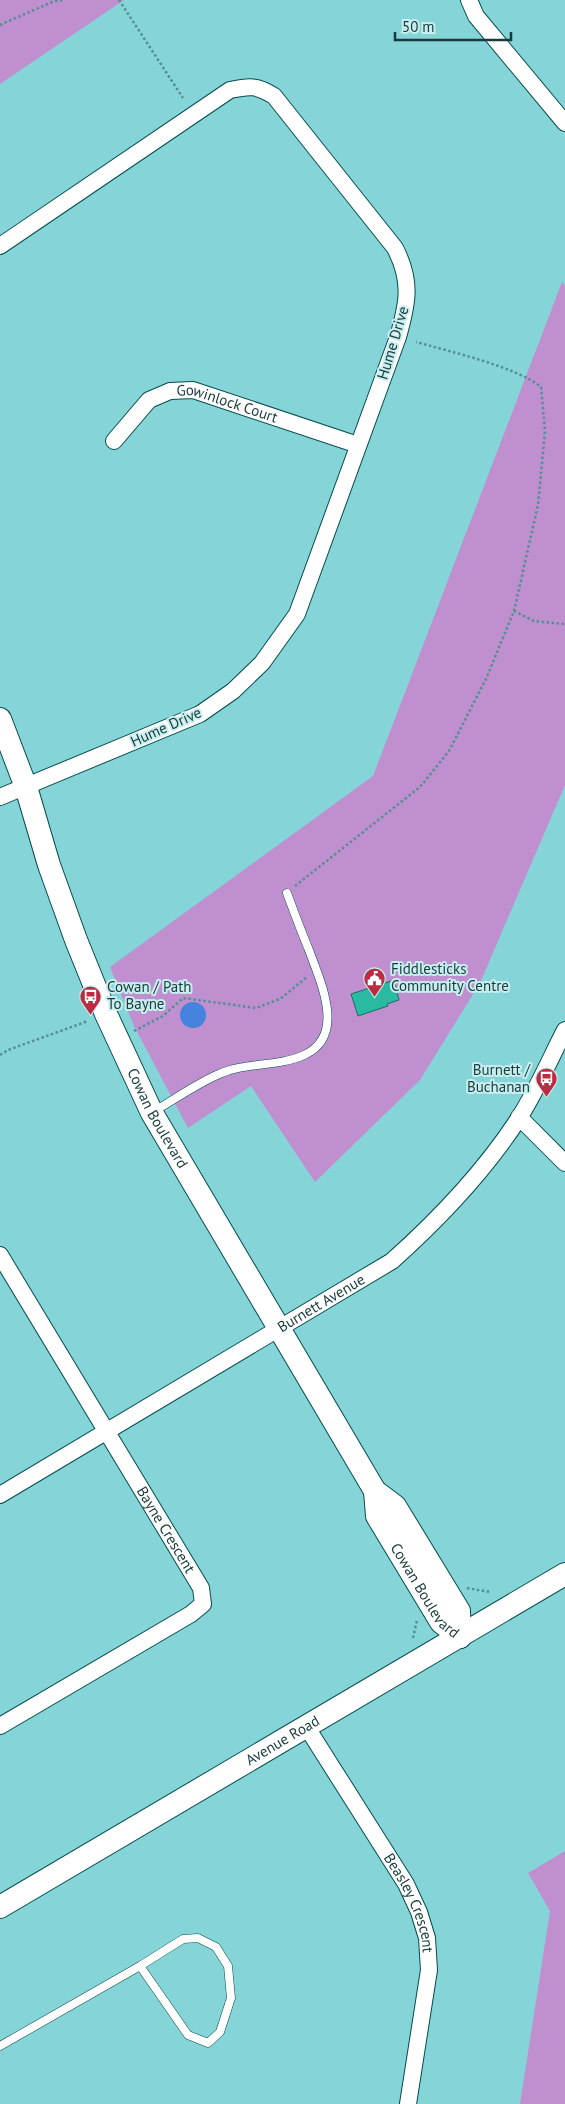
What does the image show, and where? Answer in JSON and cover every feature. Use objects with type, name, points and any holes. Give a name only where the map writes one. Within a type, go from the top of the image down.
[{"type":"street","points":[[469,0],[476,16],[565,123]]},
{"type":"street","name":"Hume Drive","points":[[0,246],[230,90],[245,87],[260,88],[274,96],[395,248],[403,263],[407,282],[407,306],[398,337],[297,614],[262,663],[233,691],[200,714],[0,797]]},
{"type":"street","name":"Gowinlock Court","points":[[114,441],[149,400],[170,391],[193,390],[358,445]]},
{"type":"street","name":"Cowan Boulevard","points":[[0,719],[26,787],[76,940],[106,1014],[152,1113],[374,1491],[395,1506],[460,1610],[460,1637]]},
{"type":"street","name":"Burnett Avenue","points":[[0,1495],[280,1329],[399,1255],[430,1227],[463,1192],[519,1118],[565,1030]]},
{"type":"street","points":[[519,1118],[565,1163]]},
{"type":"street","name":"Bayne Crescent","points":[[0,1255],[202,1588],[203,1604],[191,1614],[0,1726]]},
{"type":"street","name":"Avenue Road","points":[[0,1908],[565,1574]]},
{"type":"street","name":"Beasley Crescent","points":[[306,1726],[406,1884],[419,1912],[427,1938],[429,1970],[408,2104]]},
{"type":"lane","points":[[152,1113],[220,1073],[242,1067],[280,1062],[306,1055],[323,1040],[328,1018],[325,993],[287,893]]},
{"type":"lane","points":[[0,2046],[140,1966],[183,1939],[198,1938],[216,1947],[228,1966],[231,1998],[220,2032],[208,2043],[188,2035],[140,1966]]},
{"type":"path","points":[[0,25],[52,2],[62,0]]},
{"type":"path","points":[[120,0],[183,98]]},
{"type":"path","points":[[287,893],[420,787],[426,780],[449,751],[486,679],[514,611],[538,505],[545,431],[541,387],[531,379],[470,357],[416,342]]},
{"type":"path","points":[[514,611],[534,621],[565,624]]},
{"type":"path","points":[[134,1031],[163,1016],[183,998],[256,1008],[280,999],[316,970]]},
{"type":"path","points":[[0,1055],[8,1050],[96,1018]]},
{"type":"path","points":[[464,1587],[490,1592]]},
{"type":"path","points":[[413,1638],[418,1616]]},
{"type":"shaded area","points":[[0,0],[124,0],[0,84]]},
{"type":"shaded area","points":[[562,282],[565,285],[565,785],[480,983],[420,1080],[315,1182],[251,1086],[188,1128],[134,1026],[110,967],[373,776]]},
{"type":"shaded area","points":[[565,1851],[565,2104],[520,2104],[550,1911],[528,1873]]},
{"type":"water","points":[[193,1002],[202,1006],[206,1015],[202,1024],[193,1028],[184,1024],[180,1015],[184,1006]]},
{"type":"building","name":"Fiddlesticks Community Centre","points":[[394,980],[399,1000],[387,1004],[388,1006],[358,1016],[351,994]]},
{"type":"place","name":"Fiddlesticks Community Centre","points":[[375,997]]},
{"type":"place","name":"Cowan / Path To Bayne","points":[[91,1015]]},
{"type":"place","name":"Burnett / Buchanan","points":[[546,1098]]}]
